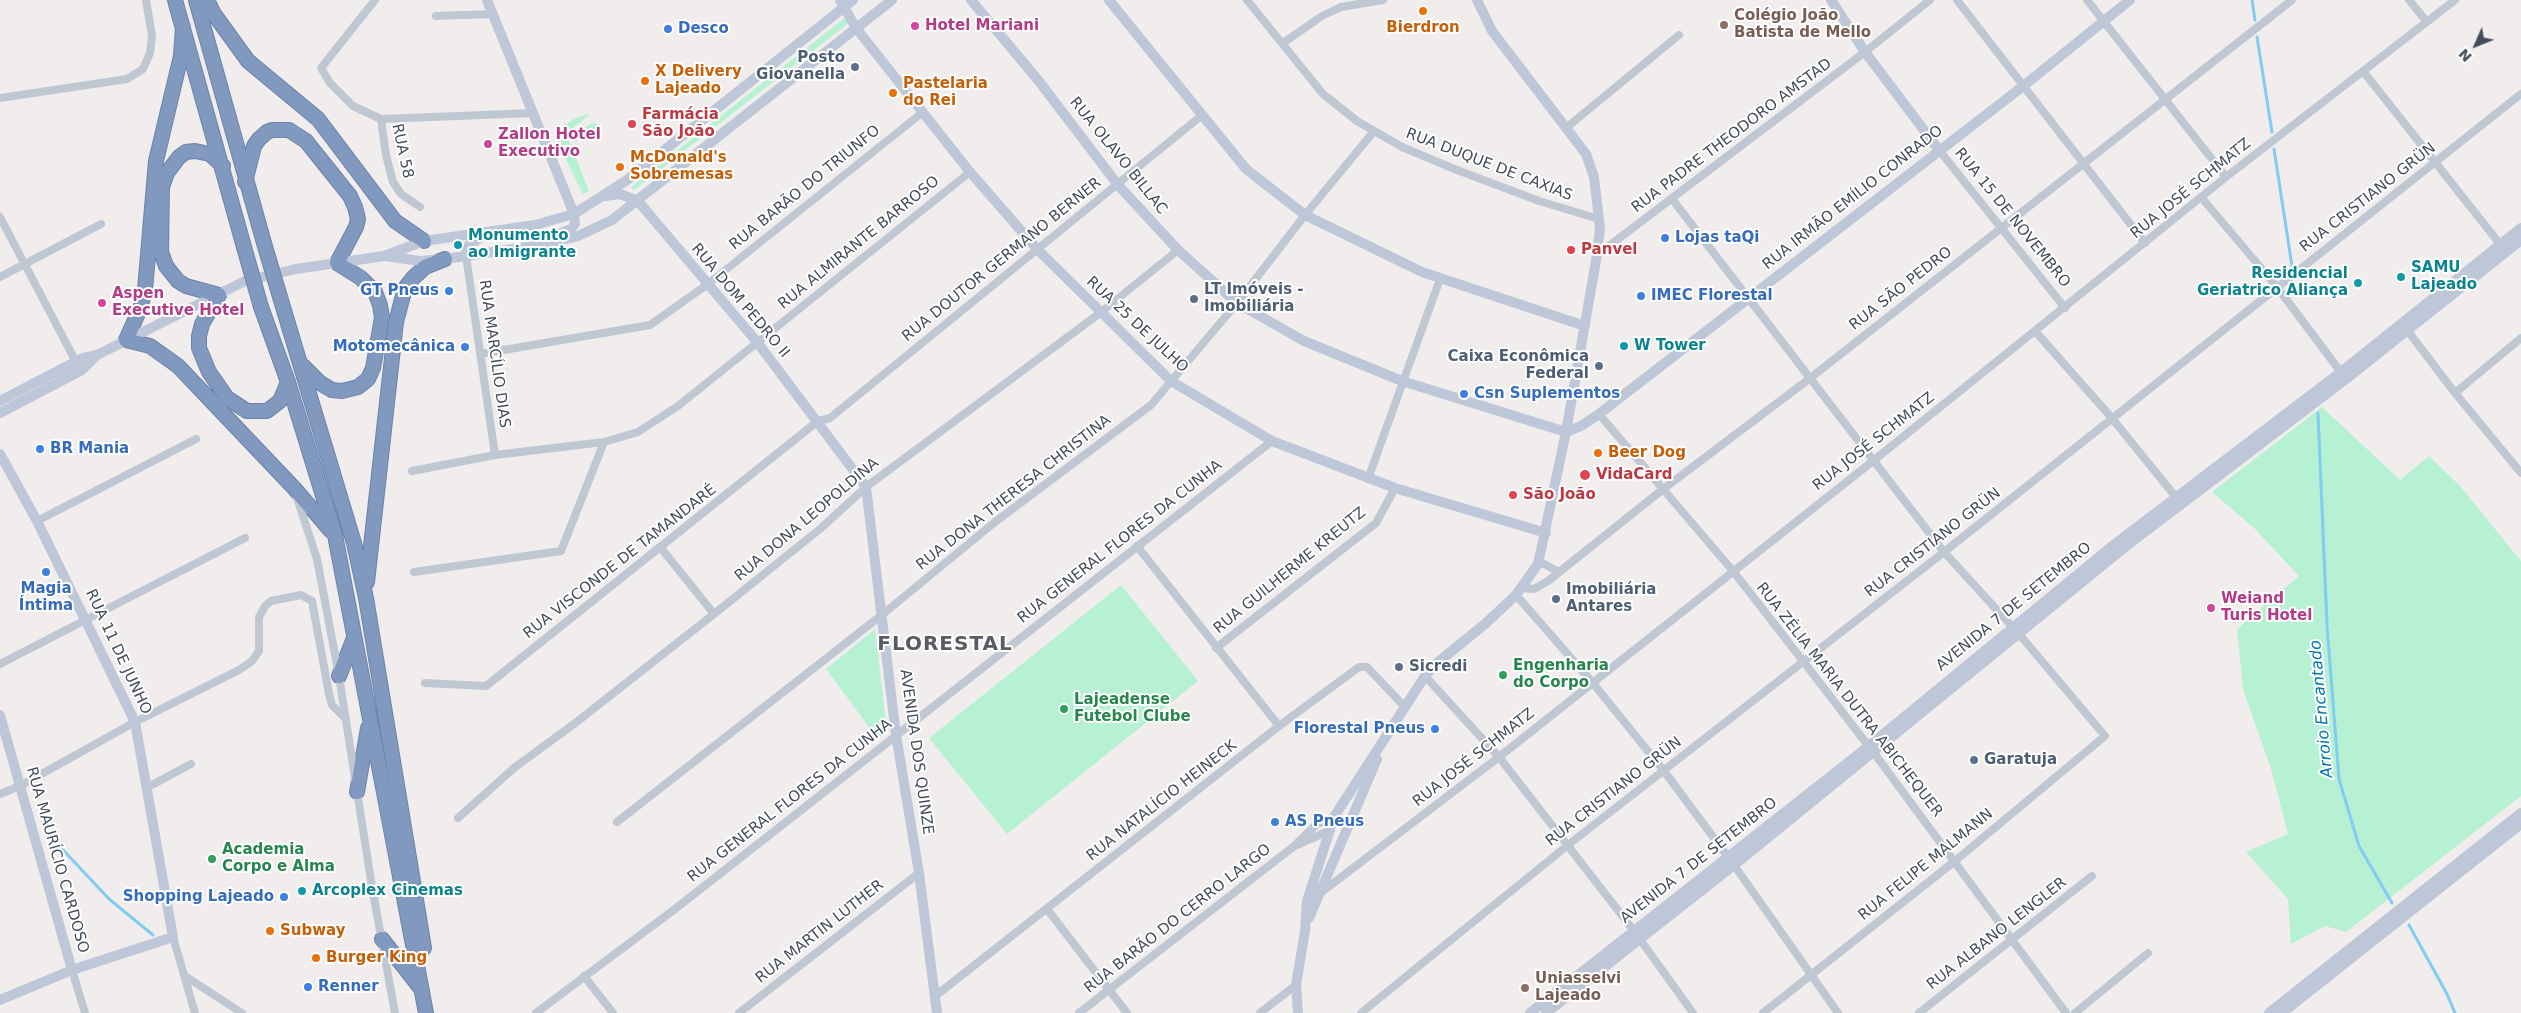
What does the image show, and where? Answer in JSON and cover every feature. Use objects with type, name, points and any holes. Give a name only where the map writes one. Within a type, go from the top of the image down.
[{"type":"highway","points":[[175,0],[261,307],[288,382],[335,535],[426,1013]]},
{"type":"highway","points":[[196,0],[245,182],[354,542],[366,598],[434,1013]]},
{"type":"highway","points":[[207,0],[214,14],[248,61],[318,119],[394,221],[424,241]]},
{"type":"highway","points":[[183,27],[181,56],[156,161],[145,290],[140,309],[126,340],[150,346],[178,366],[294,488],[335,535]]},
{"type":"highway","points":[[245,182],[254,146],[267,132],[289,130],[306,141],[350,196],[356,207],[358,219],[356,228],[337,263],[361,278],[375,292],[380,305],[382,318],[373,368],[368,379],[351,391],[332,390],[310,374],[299,361]]},
{"type":"highway","points":[[223,166],[210,154],[201,151],[186,152],[167,173],[162,186],[161,252],[166,266],[178,281],[186,286],[218,295],[202,324],[199,348],[209,372],[227,398],[248,411],[267,411],[280,401],[288,382]]},
{"type":"highway","points":[[366,598],[373,517],[396,322],[405,288],[425,267],[444,259]]},
{"type":"highway","points":[[339,676],[354,638]]},
{"type":"highway","points":[[357,792],[369,720]]},
{"type":"highway","points":[[382,939],[423,991]]},
{"type":"main road","points":[[487,0],[574,214],[575,224],[571,229],[534,246]]},
{"type":"main road","points":[[384,256],[420,261],[534,246],[578,236],[612,220],[892,0]]},
{"type":"main road","name":"RUA OLAVO BILLAC","points":[[971,0],[1038,80],[1118,185],[1178,250],[1237,303],[1304,341],[1402,381],[1566,432]]},
{"type":"main road","points":[[1109,0],[1201,116],[1246,169],[1305,215],[1422,272],[1585,326]]},
{"type":"main road","points":[[1298,1013],[1296,985],[1305,931],[1307,901],[1334,817],[1425,676],[1519,592],[1538,561],[1546,533],[1585,326],[1597,255],[1599,220],[1591,166],[1586,154],[1492,30],[1477,0]]},
{"type":"main road","name":"RUA 15 DE NOVEMBRO","points":[[1831,0],[1865,52],[1939,150]]},
{"type":"main road","name":"RUA IRMÃO EMÍLIO CONRADO","points":[[1566,432],[1581,426],[1599,414],[2022,87],[2130,0]]},
{"type":"main road","points":[[0,401],[76,362],[97,355],[245,282],[296,269],[384,256],[424,241],[535,225],[574,214],[627,180],[846,2]]},
{"type":"main road","name":"RUA 25 DE JULHO","points":[[846,2],[856,28],[970,172],[1037,249],[1171,381],[1272,441],[1368,479],[1546,533]]},
{"type":"main road","points":[[600,198],[611,194],[620,194],[638,201]]},
{"type":"main road","name":"RUA DOM PEDRO II","points":[[638,201],[756,342],[818,421]]},
{"type":"main road","name":"AVENIDA 7 DE SETEMBRO","points":[[1546,1013],[1727,857],[1788,815],[2016,631],[2121,550],[2179,501],[2344,376],[2503,248],[2521,228]]},
{"type":"main road","points":[[466,256],[469,245],[491,232]]},
{"type":"main road","name":"AVENIDA 7 DE SETEMBRO","points":[[2503,248],[2521,240]]},
{"type":"main road","points":[[0,412],[82,370],[97,355]]},
{"type":"main road","name":"AVENIDA DOS QUINZE","points":[[818,421],[866,487],[883,614],[896,735],[918,873],[936,1013]]},
{"type":"main road","name":"RUA 11 DE JUNHO","points":[[0,454],[37,520],[135,722],[173,937]]},
{"type":"main road","name":"RUA MAURÍCIO CARDOSO","points":[[0,715],[72,970]]},
{"type":"main road","points":[[1305,931],[1317,896],[1391,728]]},
{"type":"main road","points":[[2284,1008],[2521,812]]},
{"type":"main road","name":"AVENIDA 7 DE SETEMBRO","points":[[1530,1013],[1734,865],[1788,815]]},
{"type":"main road","points":[[1334,817],[1344,818],[1347,828]]},
{"type":"main road","points":[[2269,1013],[2284,1008],[2521,824]]},
{"type":"main road","points":[[1331,830],[1347,828]]},
{"type":"main road","points":[[0,1000],[72,970],[173,937]]},
{"type":"street","points":[[0,98],[127,79],[143,69],[150,53],[152,36],[146,0]]},
{"type":"street","points":[[375,0],[320,68],[339,95],[353,106],[381,119],[533,113]]},
{"type":"street","name":"RUA DUQUE DE CAXIAS","points":[[1247,0],[1323,94],[1357,121],[1402,147],[1457,170],[1538,201],[1599,220]]},
{"type":"street","points":[[1283,43],[1322,16],[1341,7],[1383,0]]},
{"type":"street","name":"RUA PADRE THEODORO AMSTAD","points":[[1597,255],[1865,52],[1930,0]]},
{"type":"street","points":[[1957,0],[2022,87],[2146,243]]},
{"type":"street","points":[[2087,0],[2102,21],[2167,99],[2226,177]]},
{"type":"street","name":"RUA SÃO PEDRO","points":[[1519,592],[1534,589],[1559,572],[2292,0]]},
{"type":"street","points":[[2409,0],[2426,22]]},
{"type":"street","name":"RUA JOSÉ SCHMATZ","points":[[1307,901],[1317,896],[1499,757],[2065,308],[2226,177],[2455,0]]},
{"type":"street","points":[[436,16],[493,14]]},
{"type":"street","points":[[1566,128],[1678,35]]},
{"type":"street","points":[[2363,71],[2503,248]]},
{"type":"street","name":"RUA CRISTIANO GRÜN","points":[[1361,1013],[1568,845],[1944,552],[2111,417],[2436,163],[2521,94]]},
{"type":"street","name":"RUA BARÃO DO TRIUNFO","points":[[480,354],[650,325],[708,284],[923,112]]},
{"type":"street","name":"RUA DOUTOR GERMANO BERNER","points":[[818,421],[830,418],[1201,116]]},
{"type":"street","name":"RUA 58","points":[[381,119],[386,154],[393,182],[401,194],[420,207]]},
{"type":"street","name":"RUA DONA THERESA CHRISTINA","points":[[617,822],[883,614],[995,522],[1151,405],[1237,303],[1305,215],[1374,131]]},
{"type":"street","name":"RUA 15 DE NOVEMBRO","points":[[1939,150],[2065,308]]},
{"type":"street","name":"RUA ALMIRANTE BARROSO","points":[[412,471],[495,455],[604,442],[638,432],[678,406],[970,172]]},
{"type":"street","points":[[2201,197],[2277,287],[2344,376]]},
{"type":"street","points":[[1672,199],[1944,552],[2016,631]]},
{"type":"street","points":[[0,217],[76,362]]},
{"type":"street","points":[[0,277],[101,224]]},
{"type":"street","name":"RUA DONA LEOPOLDINA","points":[[458,818],[514,768],[574,724],[820,529],[866,487],[1100,313],[1178,250]]},
{"type":"street","name":"RUA MARCÍLIO DIAS","points":[[466,256],[495,455]]},
{"type":"street","points":[[1368,479],[1440,279]]},
{"type":"street","points":[[2405,327],[2455,394],[2521,473]]},
{"type":"street","points":[[2035,331],[2111,417],[2179,501]]},
{"type":"street","points":[[2455,394],[2521,338]]},
{"type":"street","name":"RUA ZÉLIA MARIA DUTRA ABICHEQUER","points":[[1599,414],[1732,571],[1803,661],[1955,860],[2066,1013]]},
{"type":"street","name":"RUA VISCONDE DE TAMANDARÉ","points":[[425,682],[486,686],[818,421]]},
{"type":"street","points":[[37,520],[196,439]]},
{"type":"street","name":"RUA GENERAL FLORES DA CUNHA","points":[[536,1013],[675,909],[1272,441]]},
{"type":"street","points":[[414,572],[561,551],[604,442]]},
{"type":"street","points":[[294,488],[317,560],[339,676],[395,1013]]},
{"type":"street","name":"RUA GUILHERME KREUTZ","points":[[1216,648],[1376,523],[1395,488]]},
{"type":"street","points":[[0,664],[245,538]]},
{"type":"street","points":[[1137,546],[1216,648],[1280,726]]},
{"type":"street","points":[[661,548],[714,614]]},
{"type":"street","points":[[1538,561],[1559,572]]},
{"type":"street","points":[[1519,592],[1664,771],[1734,865],[1838,1013]]},
{"type":"street","points":[[0,794],[20,786],[135,722],[239,670],[252,661],[259,651],[259,617],[265,606],[271,601],[301,595],[309,597],[312,601],[332,705],[346,719]]},
{"type":"street","name":"RUA FELIPE MALMANN","points":[[1763,1013],[1955,860],[2105,736],[2016,631]]},
{"type":"street","name":"RUA NATALÍCIO HEINECK","points":[[934,997],[1280,726],[1362,666],[1367,667],[1404,706]]},
{"type":"street","points":[[1425,676],[1499,757],[1637,935],[1693,1013]]},
{"type":"street","points":[[148,787],[191,764]]},
{"type":"street","name":"RUA BARÃO DO CERRO LARGO","points":[[1079,1013],[1293,847],[1316,824],[1334,817]]},
{"type":"street","name":"RUA BARÃO DO CERRO LARGO","points":[[1293,847],[1331,830]]},
{"type":"street","name":"RUA MARTIN LUTHER","points":[[739,1013],[918,873]]},
{"type":"street","name":"RUA ALBANO LENGLER","points":[[1919,1013],[2014,940],[2092,876]]},
{"type":"street","points":[[1047,909],[1126,1013]]},
{"type":"street","points":[[173,937],[195,1013]]},
{"type":"street","points":[[2075,1013],[2148,953]]},
{"type":"street","name":"RUA MAURÍCIO CARDOSO","points":[[72,970],[85,1013]]},
{"type":"street","points":[[185,976],[242,1013]]},
{"type":"street","points":[[584,976],[613,1013]]},
{"type":"street","points":[[1260,1013],[1296,985]]},
{"type":"green space","points":[[847,16],[850,22],[634,190],[631,187]]},
{"type":"green space","points":[[589,115],[572,129],[567,136],[589,191],[583,194],[565,158],[558,131],[574,119]]},
{"type":"green space","points":[[596,123],[600,126],[601,134],[585,132],[580,135],[575,144],[578,132],[590,124]]},
{"type":"green space","points":[[2322,407],[2400,480],[2429,456],[2461,487],[2521,561],[2521,796],[2346,932],[2325,926],[2291,944],[2288,899],[2246,852],[2288,834],[2272,772],[2243,689],[2237,629],[2299,576],[2254,528],[2212,492]]},
{"type":"green space","name":"Lajeadense Futebol Clube","points":[[1121,585],[1198,681],[1007,834],[929,738]]},
{"type":"green space","points":[[875,629],[887,731],[878,739],[826,669]]},
{"type":"waterway","points":[[2252,0],[2255,20]]},
{"type":"waterway","points":[[2257,37],[2272,132]]},
{"type":"waterway","points":[[2274,149],[2292,266]]},
{"type":"waterway","name":"Arroio Encantado","points":[[2318,413],[2327,626],[2339,779],[2359,846],[2392,903]]},
{"type":"waterway","points":[[50,836],[109,899],[153,935]]},
{"type":"waterway","name":"Arroio Encantado","points":[[2409,925],[2447,994],[2455,1013]]},
{"type":"place","name":"Bierdron","points":[[1423,11]]},
{"type":"place","name":"Colégio João Batista de Mello","points":[[1724,25]]},
{"type":"place","name":"Hotel Mariani","points":[[915,26]]},
{"type":"place","name":"Desco","points":[[668,29]]},
{"type":"place","name":"Posto Giovanella","points":[[855,67]]},
{"type":"place","name":"X Delivery Lajeado","points":[[645,81]]},
{"type":"place","name":"Pastelaria do Rei","points":[[893,93]]},
{"type":"place","name":"Farmácia São João","points":[[632,124]]},
{"type":"place","name":"Zallon Hotel Executivo","points":[[488,144]]},
{"type":"place","name":"McDonald's Sobremesas","points":[[620,167]]},
{"type":"place","name":"Lojas taQi","points":[[1665,238]]},
{"type":"place","name":"Monumento ao Imigrante","points":[[458,245]]},
{"type":"place","name":"Panvel","points":[[1571,250]]},
{"type":"place","name":"SAMU Lajeado","points":[[2401,277]]},
{"type":"place","name":"Residencial Geriatrico Aliança","points":[[2358,283]]},
{"type":"place","name":"GT Pneus","points":[[449,291]]},
{"type":"place","name":"IMEC Florestal","points":[[1641,296]]},
{"type":"place","name":"LT Imóveis - Imobiliária","points":[[1194,299]]},
{"type":"place","name":"Aspen Executive Hotel","points":[[102,303]]},
{"type":"place","name":"W Tower","points":[[1624,346]]},
{"type":"place","name":"Motomecânica","points":[[465,347]]},
{"type":"place","name":"Caixa Econômica Federal","points":[[1599,366]]},
{"type":"place","name":"Csn Suplementos","points":[[1464,394]]},
{"type":"place","name":"BR Mania","points":[[40,449]]},
{"type":"place","name":"Beer Dog","points":[[1598,453]]},
{"type":"place","name":"VidaCard","points":[[1585,475]]},
{"type":"place","name":"São João","points":[[1513,495]]},
{"type":"place","name":"Magia Íntima","points":[[46,572]]},
{"type":"place","name":"Imobiliária Antares","points":[[1556,599]]},
{"type":"place","name":"Weiand Turis Hotel","points":[[2211,608]]},
{"type":"place","name":"Sicredi","points":[[1399,667]]},
{"type":"place","name":"Engenharia do Corpo","points":[[1503,675]]},
{"type":"place","name":"Lajeadense Futebol Clube","points":[[1064,709]]},
{"type":"place","name":"Florestal Pneus","points":[[1435,729]]},
{"type":"place","name":"Garatuja","points":[[1974,760]]},
{"type":"place","name":"AS Pneus","points":[[1275,822]]},
{"type":"place","name":"Academia Corpo e Alma","points":[[212,859]]},
{"type":"place","name":"Arcoplex Cinemas","points":[[302,891]]},
{"type":"place","name":"Shopping Lajeado","points":[[284,897]]},
{"type":"place","name":"Subway","points":[[270,931]]},
{"type":"place","name":"Burger King","points":[[316,958]]},
{"type":"place","name":"Renner","points":[[308,987]]},
{"type":"place","name":"Uniasselvi Lajeado","points":[[1525,988]]},
{"type":"district","name":"FLORESTAL","points":[[945,645]]}]
